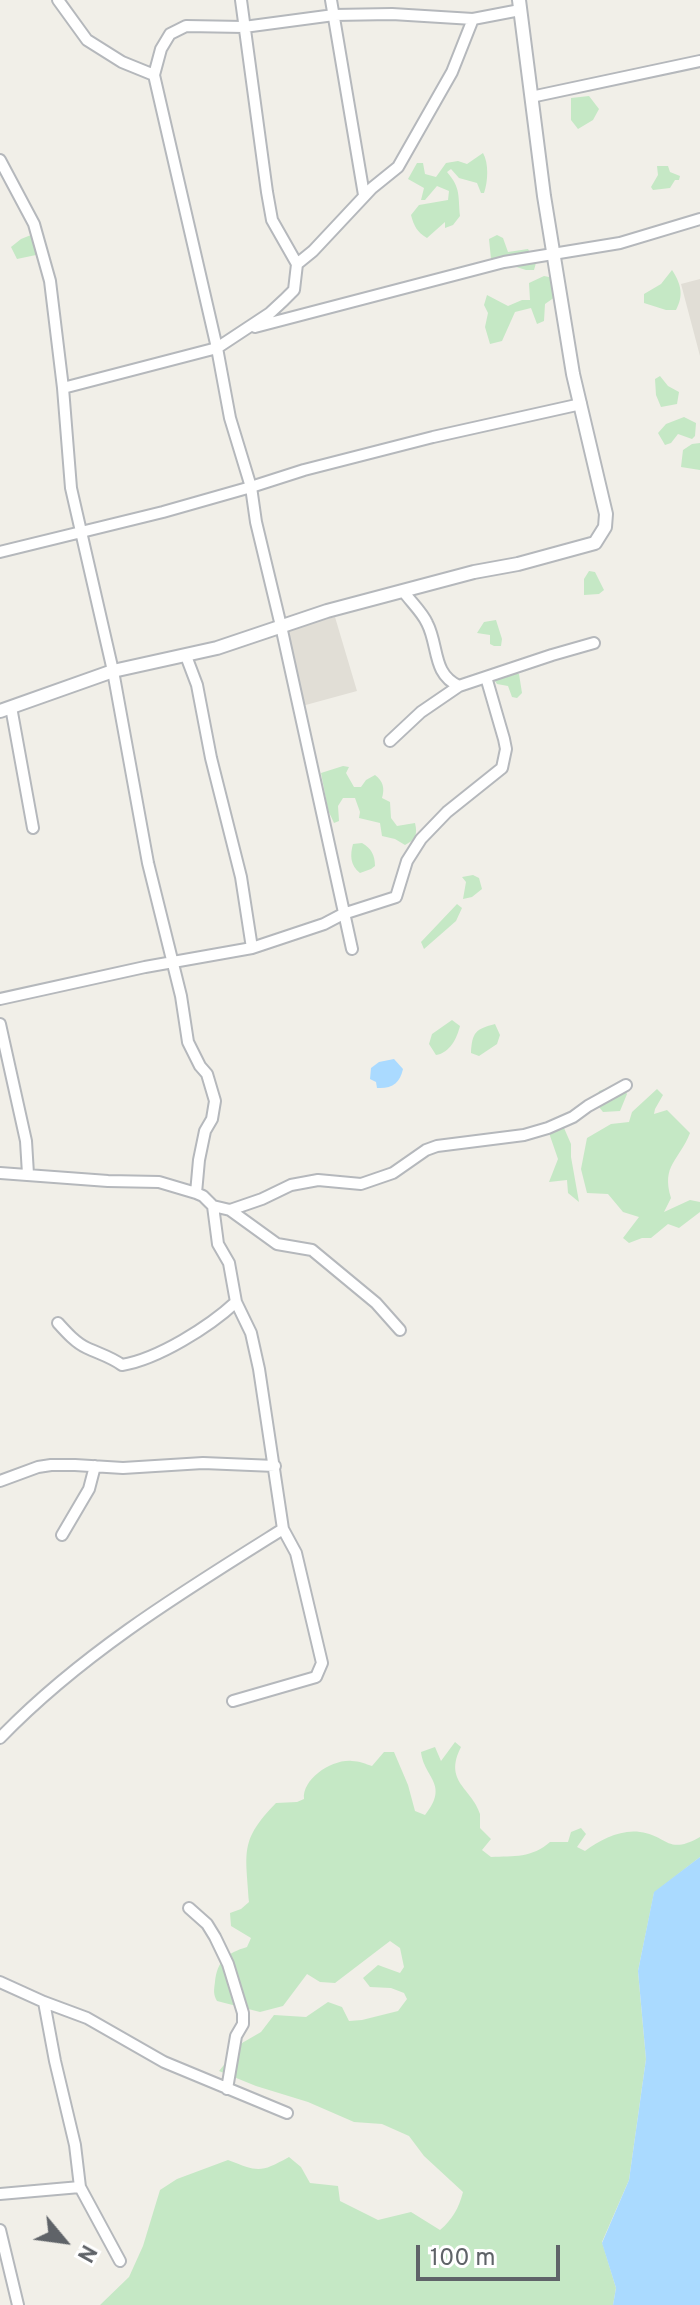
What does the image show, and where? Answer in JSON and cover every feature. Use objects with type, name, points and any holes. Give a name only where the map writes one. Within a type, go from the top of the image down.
[{"type":"street","points":[[58,0],[87,40],[122,62],[154,75]]},
{"type":"street","points":[[63,388],[217,348],[270,313],[294,290],[297,264],[272,220],[241,0]]},
{"type":"street","points":[[331,0],[364,195]]},
{"type":"street","points":[[33,828],[6,709],[113,671],[186,656],[281,626],[327,611],[595,543],[605,527],[606,514],[595,461],[573,374],[520,5],[473,19],[392,14],[334,15],[244,27],[186,26],[170,34],[161,49],[154,75],[217,348],[230,418],[251,487],[256,522],[281,626],[297,707],[330,843],[352,949]]},
{"type":"street","points":[[297,264],[313,251],[364,195],[398,167],[452,72],[473,19]]},
{"type":"street","points":[[531,97],[700,61]]},
{"type":"street","points":[[0,160],[34,224],[50,281],[71,488],[113,671],[137,809],[183,1005],[188,1042],[207,1074],[215,1101],[199,1160],[196,1193]]},
{"type":"street","points":[[250,328],[504,262],[620,243],[700,219]]},
{"type":"street","points":[[0,552],[81,533],[404,444],[581,404]]},
{"type":"street","points":[[403,591],[428,624],[443,674],[459,686]]},
{"type":"street","points":[[390,741],[421,712],[459,686],[594,643]]},
{"type":"street","points":[[186,656],[197,685],[211,758],[241,877],[252,948]]},
{"type":"street","points":[[0,999],[252,948],[396,897],[407,861],[421,839],[447,812],[502,768],[504,739],[486,677]]},
{"type":"street","points":[[0,1024],[26,1141],[28,1174]]},
{"type":"street","points":[[230,1210],[291,1185],[318,1180],[361,1184],[393,1173],[437,1146],[524,1135],[548,1128],[573,1117],[626,1085]]},
{"type":"street","points":[[0,1173],[93,1181],[159,1182],[196,1193],[213,1206],[230,1210],[277,1244],[312,1250],[376,1303],[400,1330]]},
{"type":"street","points":[[213,1206],[218,1244],[229,1263],[236,1302],[251,1333],[283,1529],[296,1553],[322,1663],[316,1677],[233,1701]]},
{"type":"street","points":[[58,1323],[86,1348],[122,1365],[142,1361],[190,1336],[215,1321],[236,1302]]},
{"type":"street","points":[[0,1481],[38,1467],[75,1465],[123,1468],[203,1463],[275,1466]]},
{"type":"street","points":[[62,1535],[89,1489],[95,1466]]},
{"type":"street","points":[[0,1738],[42,1696],[118,1637],[283,1529]]},
{"type":"street","points":[[189,1908],[207,1924],[215,1937],[228,1964],[243,2013],[227,2089]]},
{"type":"street","points":[[0,1982],[87,2018],[164,2062],[287,2113]]},
{"type":"street","points":[[44,2002],[75,2145],[80,2187],[120,2261]]},
{"type":"street","points":[[0,2194],[80,2187]]},
{"type":"street","points":[[0,2230],[18,2305]]},
{"type":"shaded area","points":[[700,279],[700,356],[681,284]]},
{"type":"shaded area","points":[[335,617],[357,691],[302,706],[283,631]]},
{"type":"green space","points":[[589,96],[599,109],[593,120],[578,129],[571,120],[571,98]]},
{"type":"green space","points":[[483,153],[487,173],[484,193],[481,193],[477,183],[459,178],[451,169],[447,172],[457,188],[460,216],[453,225],[445,228],[445,222],[427,238],[424,236],[416,228],[411,215],[419,205],[448,200],[449,191],[437,186],[425,200],[421,200],[424,188],[408,179],[417,163],[423,163],[425,174],[436,177],[446,163],[458,161],[467,164]]},
{"type":"green space","points":[[657,166],[668,166],[670,172],[680,176],[679,180],[675,180],[670,188],[653,190],[651,187],[658,175]]},
{"type":"green space","points":[[31,235],[37,238],[44,261],[36,255],[17,259],[11,247]]},
{"type":"green space","points":[[497,235],[503,238],[508,252],[528,249],[536,263],[534,270],[491,259],[489,239]]},
{"type":"green space","points":[[672,270],[680,290],[676,310],[644,303],[644,294],[661,284]]},
{"type":"green space","points":[[544,276],[554,278],[555,297],[545,304],[544,321],[537,324],[531,308],[515,312],[502,341],[490,344],[485,327],[487,295],[508,306],[530,300],[529,283]]},
{"type":"green space","points":[[660,376],[668,386],[679,392],[677,404],[661,407],[655,379]]},
{"type":"green space","points":[[684,417],[696,423],[695,436],[692,439],[678,434],[665,445],[658,433],[666,424]]},
{"type":"green space","points":[[700,443],[700,470],[681,467],[683,450]]},
{"type":"green space","points":[[589,571],[595,572],[604,590],[599,594],[584,595],[584,579]]},
{"type":"green space","points":[[496,620],[501,646],[490,644],[490,635],[477,633],[484,622]]},
{"type":"green space","points":[[510,672],[519,674],[522,693],[517,698],[512,697],[508,686],[495,681]]},
{"type":"green space","points":[[349,767],[346,773],[354,787],[361,787],[375,775],[378,777],[383,785],[382,798],[390,802],[391,818],[397,826],[415,823],[416,834],[411,841],[405,845],[382,836],[380,823],[359,818],[355,798],[343,798],[338,806],[339,821],[334,823],[328,810],[321,773]]},
{"type":"green space","points":[[362,843],[372,852],[375,866],[360,873],[353,863],[351,852],[353,844]]},
{"type":"green space","points":[[473,875],[479,878],[482,889],[472,897],[463,899],[466,882],[462,877]]},
{"type":"green space","points":[[457,904],[462,908],[456,921],[424,949],[421,942]]},
{"type":"green space","points":[[452,1020],[460,1026],[457,1035],[449,1048],[436,1055],[429,1044],[432,1034]]},
{"type":"green space","points":[[495,1024],[500,1035],[497,1044],[479,1056],[471,1053],[476,1032]]},
{"type":"green space","points":[[618,1084],[627,1094],[620,1111],[603,1112],[595,1102],[599,1091]]},
{"type":"green space","points":[[657,1089],[663,1095],[654,1114],[667,1110],[690,1133],[670,1170],[668,1187],[671,1198],[664,1212],[690,1200],[700,1202],[700,1212],[679,1228],[668,1224],[651,1238],[629,1243],[623,1238],[639,1217],[623,1212],[608,1194],[587,1193],[581,1169],[587,1138],[611,1124],[629,1122],[632,1112]]},
{"type":"green space","points":[[556,1125],[564,1128],[571,1144],[579,1202],[568,1193],[567,1180],[549,1182],[558,1159],[549,1133]]},
{"type":"green space","points":[[455,1742],[461,1747],[456,1759],[457,1777],[476,1805],[480,1828],[491,1839],[482,1850],[491,1857],[522,1855],[550,1842],[568,1842],[571,1832],[581,1828],[586,1834],[577,1847],[585,1851],[604,1839],[626,1832],[649,1834],[674,1845],[700,1837],[700,1857],[654,1893],[638,1971],[646,2059],[629,2180],[602,2242],[616,2288],[613,2305],[100,2305],[129,2277],[143,2246],[160,2190],[177,2179],[228,2160],[259,2169],[289,2157],[301,2167],[310,2183],[338,2186],[340,2201],[378,2220],[411,2212],[440,2230],[454,2213],[463,2192],[424,2156],[409,2136],[382,2124],[354,2122],[308,2102],[219,2071],[242,2043],[261,2032],[274,2015],[306,2017],[328,2002],[342,2007],[349,2021],[398,2011],[407,1999],[404,1993],[391,1988],[370,1987],[363,1978],[378,1965],[400,1973],[404,1967],[400,1948],[390,1941],[335,1983],[320,1982],[307,1974],[283,2006],[260,2012],[217,2001],[214,1992],[221,1963],[229,1955],[247,1947],[251,1938],[231,1926],[230,1913],[249,1902],[246,1859],[250,1838],[276,1803],[304,1799],[313,1778],[336,1763],[355,1761],[372,1766],[384,1752],[394,1752],[415,1811],[425,1815],[436,1788],[421,1752],[435,1747],[441,1761]]},
{"type":"water","points":[[394,1059],[403,1069],[400,1078],[391,1086],[377,1088],[376,1082],[370,1079],[371,1068],[379,1062]]},
{"type":"water","points":[[700,1857],[700,2305],[613,2305],[616,2288],[602,2243],[629,2180],[646,2059],[638,1971],[654,1892]]}]
